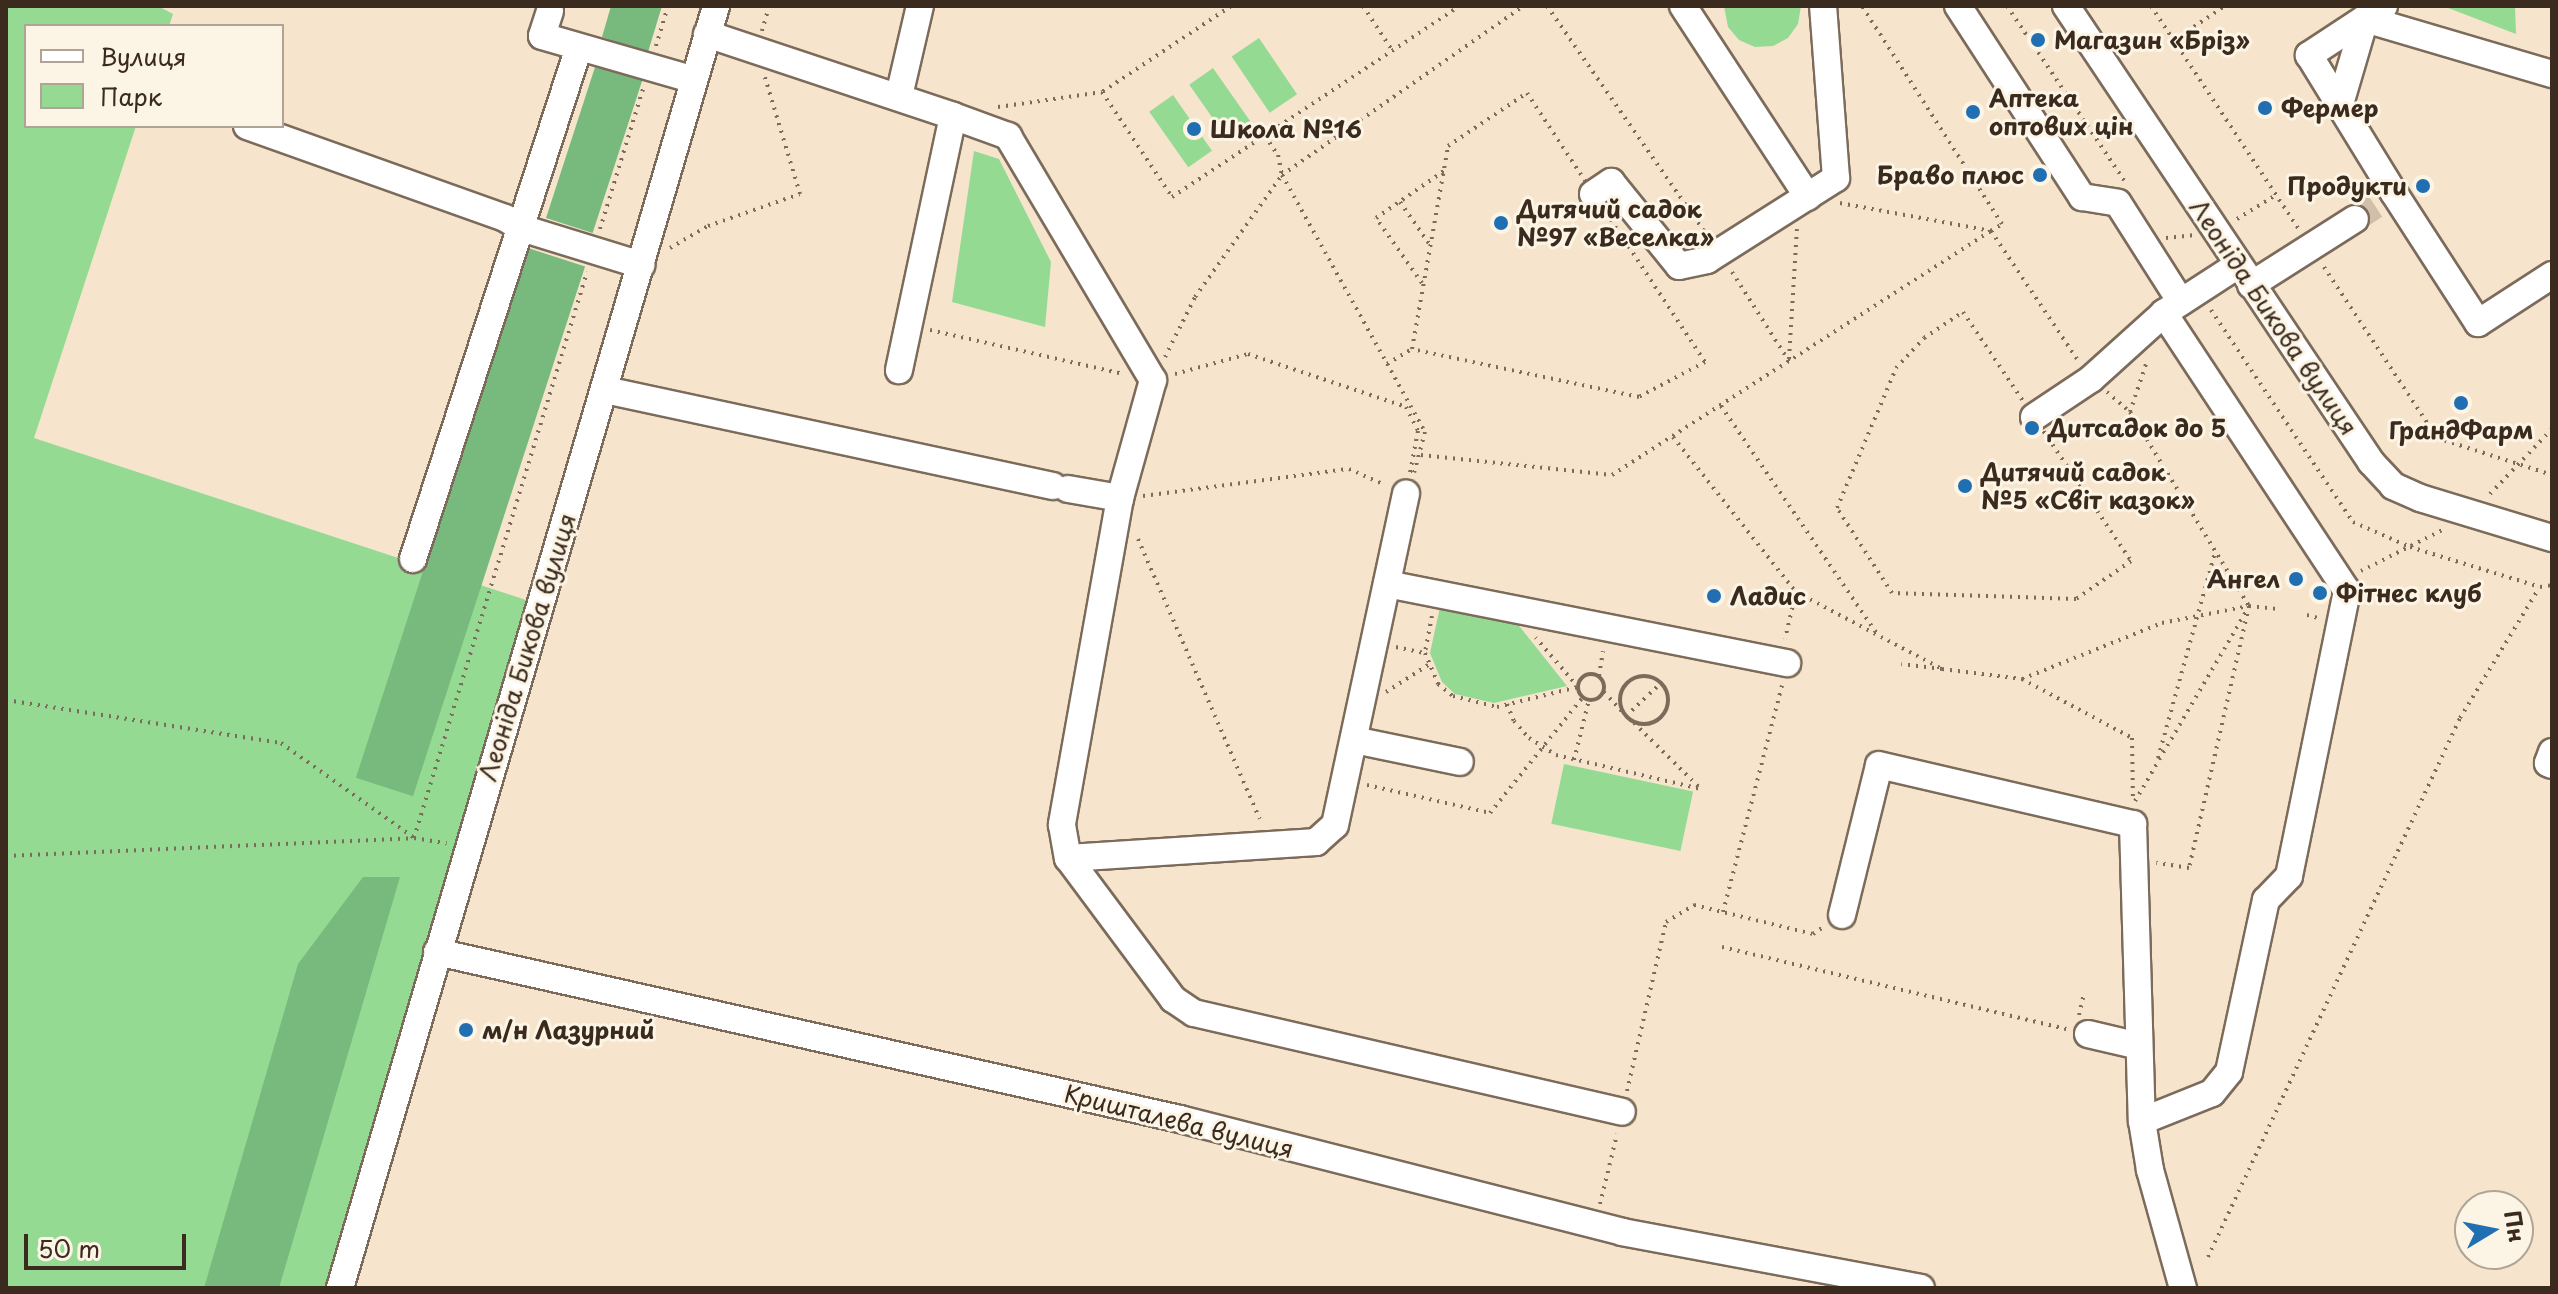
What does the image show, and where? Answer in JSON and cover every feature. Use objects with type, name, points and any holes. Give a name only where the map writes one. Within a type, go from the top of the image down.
[{"type":"street","name":"Леоніда Бикова вулиця","points":[[340,1288],[716,6]]},
{"type":"street","points":[[899,96],[920,6]]},
{"type":"street","points":[[1683,6],[1803,200]]},
{"type":"street","points":[[1593,194],[1611,182],[1679,266],[1707,260],[1836,178],[1823,6]]},
{"type":"street","points":[[1958,6],[2082,197],[2118,203],[2181,302],[2347,591],[2289,876],[2266,900],[2229,1072],[2212,1093],[2142,1121]]},
{"type":"street","name":"Леоніда Бикова вулиця","points":[[2066,6],[2371,462],[2393,486],[2552,538]]},
{"type":"street","points":[[550,11],[542,36],[694,80]]},
{"type":"street","points":[[2374,12],[2552,74]]},
{"type":"street","points":[[2374,12],[2309,55],[2340,104],[2375,206],[2478,323],[2552,275]]},
{"type":"street","points":[[2340,104],[2374,12]]},
{"type":"street","points":[[707,34],[899,96],[1008,136],[1153,380],[1120,498],[1062,825],[1068,858],[1173,999],[1194,1013],[1622,1112]]},
{"type":"street","points":[[413,559],[579,47]]},
{"type":"street","points":[[899,370],[953,116]]},
{"type":"street","points":[[253,128],[505,218],[521,228],[641,265]]},
{"type":"street","points":[[2034,417],[2091,379],[2181,302],[2311,248],[2375,206]]},
{"type":"street","points":[[605,390],[1060,488],[1120,498]]},
{"type":"street","points":[[1068,858],[1316,842],[1335,825],[1406,494]]},
{"type":"street","points":[[1387,584],[1787,663]]},
{"type":"street","points":[[1354,740],[1460,762]]},
{"type":"street","points":[[2552,752],[2548,763],[2552,765]]},
{"type":"street","points":[[1842,915],[1879,765],[2129,817],[2134,859],[2142,1121],[2150,1170],[2183,1288]]},
{"type":"street","name":"Кришталева вулиця","points":[[437,952],[1180,1119],[1595,1225],[1921,1288]]},
{"type":"street","points":[[2088,1034],[2139,1046]]},
{"type":"street","points":[[2162,1288],[2176,1263]]},
{"type":"path","points":[[414,838],[668,6]]},
{"type":"path","points":[[996,108],[1102,92],[1231,6]]},
{"type":"path","points":[[1363,6],[1392,50]]},
{"type":"path","points":[[1102,92],[1172,197],[1459,6]]},
{"type":"path","points":[[1153,380],[1195,297],[1282,175],[1523,6]]},
{"type":"path","points":[[1547,6],[1719,252],[1789,361]]},
{"type":"path","points":[[1421,455],[1612,475],[2002,224],[1862,6]]},
{"type":"path","points":[[2007,6],[2125,181]]},
{"type":"path","points":[[2151,6],[2437,438],[2552,475]]},
{"type":"path","points":[[2174,40],[2225,6]]},
{"type":"path","points":[[641,265],[708,226],[800,194],[757,49]]},
{"type":"path","points":[[1387,364],[1412,349],[1639,397],[1705,362],[1527,93],[1448,146],[1412,349]]},
{"type":"path","points":[[1265,136],[1278,155],[1282,175],[1425,432],[1421,455],[1406,494]]},
{"type":"path","points":[[1423,285],[1376,218],[1444,171]]},
{"type":"path","points":[[1789,361],[1803,200],[1991,231],[2091,379]]},
{"type":"path","points":[[1400,202],[1430,245]]},
{"type":"path","points":[[2164,239],[2172,252]]},
{"type":"path","points":[[2181,302],[2353,522],[2410,547],[2540,587],[2552,583]]},
{"type":"path","points":[[1963,312],[2034,417],[2131,561],[2076,599],[1892,593],[1837,508],[1896,368],[1924,338],[1963,312]]},
{"type":"path","points":[[908,325],[1153,380],[1248,354],[1406,407],[1418,431],[1406,494]]},
{"type":"path","points":[[1721,406],[1878,635]]},
{"type":"path","points":[[2130,412],[2249,606],[2189,868],[2134,859]]},
{"type":"path","points":[[2341,582],[2472,514],[2552,429]]},
{"type":"path","points":[[1673,437],[1796,592],[1942,669]]},
{"type":"path","points":[[1260,819],[1120,498],[1349,469],[1406,494]]},
{"type":"path","points":[[2156,765],[2215,552]]},
{"type":"path","points":[[2208,1257],[2460,718],[2540,587]]},
{"type":"path","points":[[1723,912],[1787,663],[1782,650],[1796,592]]},
{"type":"path","points":[[1437,594],[1425,653],[1438,684],[1453,696],[1497,707],[1578,687]]},
{"type":"path","points":[[2129,817],[2249,606]]},
{"type":"path","points":[[2022,679],[2162,623],[2249,606],[2279,609]]},
{"type":"path","points":[[1513,610],[1583,697],[1589,700],[1604,692]]},
{"type":"path","points":[[1375,643],[1425,653]]},
{"type":"path","points":[[1901,664],[2022,679],[2132,738],[2129,817]]},
{"type":"path","points":[[1361,708],[1428,665]]},
{"type":"path","points":[[1507,704],[1514,721],[1542,748],[1574,760],[1701,789],[1604,692],[1602,679],[1591,673],[1580,679],[1578,687]]},
{"type":"path","points":[[1638,677],[1654,678],[1661,683],[1668,704],[1661,717],[1648,724],[1626,716],[1620,702],[1625,686],[1638,677]]},
{"type":"path","points":[[1626,716],[1661,683]]},
{"type":"path","points":[[1345,780],[1490,813],[1583,697]]},
{"type":"path","points":[[6,700],[281,743],[414,838]]},
{"type":"path","points":[[1574,760],[1589,700]]},
{"type":"path","points":[[6,856],[414,838],[468,846]]},
{"type":"path","points":[[1595,1225],[1666,922],[1694,905],[1813,934],[1842,915]]},
{"type":"path","points":[[1722,947],[2088,1034]]},
{"type":"path","points":[[1926,996],[1928,986]]},
{"type":"green space","points":[[6,6],[158,6],[173,14],[170,24],[24,24],[24,128],[135,128],[34,438],[529,601],[326,1288],[6,1288]]},
{"type":"green space","points":[[611,6],[662,6],[648,52],[602,37]]},
{"type":"green space","points":[[1724,6],[1801,6],[1798,24],[1788,38],[1773,46],[1755,47],[1739,40],[1728,27]]},
{"type":"green space","points":[[2443,6],[2515,6],[2516,34]]},
{"type":"green space","points":[[1259,38],[1297,94],[1270,113],[1232,56]]},
{"type":"green space","points":[[597,61],[644,76],[593,233],[546,218]]},
{"type":"green space","points":[[1213,68],[1252,124],[1228,140],[1189,85]]},
{"type":"green space","points":[[1173,95],[1212,151],[1188,167],[1149,112]]},
{"type":"green space","points":[[974,151],[999,159],[1051,262],[1045,327],[952,302]]},
{"type":"green space","points":[[528,248],[585,267],[413,796],[356,778]]},
{"type":"green space","points":[[1442,598],[1508,612],[1567,686],[1494,703],[1455,694],[1442,682],[1430,653]]},
{"type":"green space","points":[[1564,764],[1693,791],[1680,851],[1551,824]]},
{"type":"green space","points":[[363,877],[400,877],[279,1288],[204,1288],[298,964]]},
{"type":"tunnel","points":[[2355,219],[2375,206]]},
{"type":"place","name":"Магазин «Бріз»","points":[[2038,40]]},
{"type":"place","name":"Фермер","points":[[2265,108]]},
{"type":"place","name":"Аптека оптових цін","points":[[1973,112]]},
{"type":"place","name":"Школа №16","points":[[1194,129]]},
{"type":"place","name":"Браво плюс","points":[[2040,175]]},
{"type":"place","name":"Продукти","points":[[2423,186]]},
{"type":"place","name":"Дитячий садок №97 «Веселка»","points":[[1501,223]]},
{"type":"place","name":"ГрандФарм","points":[[2461,403]]},
{"type":"place","name":"Дитсадок до 5","points":[[2032,428]]},
{"type":"place","name":"Дитячий садок №5 «Світ казок»","points":[[1965,486]]},
{"type":"place","name":"Ангел","points":[[2296,579]]},
{"type":"place","name":"Фітнес клуб","points":[[2320,593]]},
{"type":"place","name":"Ладис","points":[[1714,596]]},
{"type":"place","name":"м/н Лазурний","points":[[466,1030]]}]
